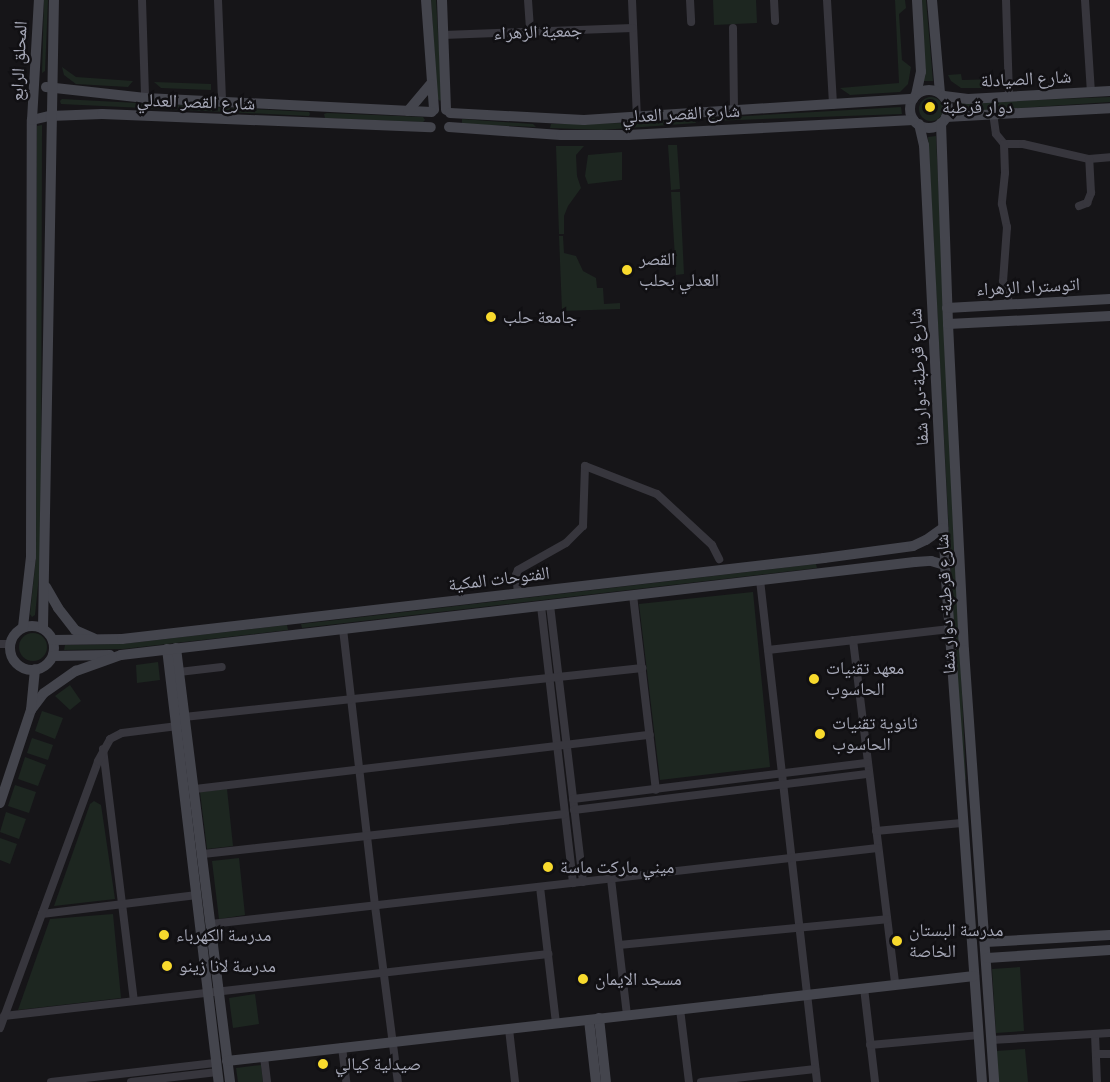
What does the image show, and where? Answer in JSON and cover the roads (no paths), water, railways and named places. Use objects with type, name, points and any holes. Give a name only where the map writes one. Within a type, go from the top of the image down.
[{"type":"street","name":"المحلق الرابع","points":[[23,627],[31,557],[32,120],[39,0]]},
{"type":"street","name":"المحلق الرابع","points":[[43,628],[50,88],[54,0]]},
{"type":"street","points":[[142,0],[145,98]]},
{"type":"street","points":[[218,0],[222,101]]},
{"type":"street","points":[[426,0],[433,111],[429,118],[431,127],[440,132],[449,127],[452,121],[448,111],[441,0]]},
{"type":"street","points":[[528,0],[530,32]]},
{"type":"street","points":[[632,0],[637,117]]},
{"type":"street","points":[[690,0],[692,22]]},
{"type":"street","points":[[774,0],[775,21]]},
{"type":"street","points":[[827,0],[833,105]]},
{"type":"street","points":[[917,0],[921,72],[910,110],[917,122],[930,128],[944,120],[947,103],[942,94],[932,0]]},
{"type":"street","points":[[1006,0],[1010,97]]},
{"type":"street","points":[[1085,0],[1091,92]]},
{"type":"street","name":"جمعية الزهراء","points":[[443,35],[633,28]]},
{"type":"street","name":"شارع القصر العدلي","points":[[733,28],[734,111]]},
{"type":"street","name":"شارع القصر العدلي","points":[[34,82],[50,88],[145,98],[433,111]]},
{"type":"street","points":[[408,111],[431,84]]},
{"type":"street","points":[[915,97],[928,90],[942,94]]},
{"type":"street","name":"شارع الصيادلة","points":[[942,94],[968,99],[1110,91]]},
{"type":"street","name":"شارع القصر العدلي","points":[[448,111],[584,120],[833,105],[915,97]]},
{"type":"street","points":[[316,123],[317,106]]},
{"type":"street","name":"شارع الصيادلة","points":[[944,120],[993,113],[1110,108]]},
{"type":"street","points":[[433,111],[448,111]]},
{"type":"street","points":[[702,113],[704,130]]},
{"type":"street","points":[[993,113],[996,134],[1004,144],[1005,173],[1002,204],[1007,227],[1003,281],[1007,287],[1009,305]]},
{"type":"street","name":"شارع القصر العدلي","points":[[32,120],[50,116],[102,114],[431,127]]},
{"type":"street","points":[[543,119],[543,134]]},
{"type":"street","name":"شارع قرطبة- دوار شفا","points":[[944,120],[947,308],[964,650],[994,1082]]},
{"type":"street","name":"شارع القصر العدلي","points":[[449,127],[543,134],[628,135],[917,122]]},
{"type":"street","name":"شارع قرطبة-دوار شفا","points":[[917,122],[924,145],[945,565],[982,1082]]},
{"type":"street","points":[[1004,144],[1023,144],[1089,159],[1110,157]]},
{"type":"street","points":[[1079,206],[1087,203],[1091,193],[1089,159]]},
{"type":"street","name":"اتوستراد الزهراء","points":[[947,308],[1110,299]]},
{"type":"street","name":"اتوستراد الزهراء","points":[[948,324],[1110,316]]},
{"type":"street","points":[[518,593],[516,575],[518,570],[566,543],[584,526],[585,466],[657,494],[712,545],[719,559]]},
{"type":"street","name":"الفتوحات المكية","points":[[53,640],[96,639],[295,619],[824,558],[913,546],[943,528]]},
{"type":"street","points":[[824,558],[826,573]]},
{"type":"street","points":[[53,656],[120,655],[915,562],[931,561],[945,565]]},
{"type":"street","points":[[760,580],[817,1082]]},
{"type":"street","points":[[45,585],[58,609],[75,630],[96,639]]},
{"type":"street","points":[[633,595],[656,790]]},
{"type":"street","points":[[546,605],[559,676],[583,882]]},
{"type":"street","points":[[546,605],[549,678],[573,883]]},
{"type":"street","points":[[295,619],[296,634]]},
{"type":"street","points":[[31,625],[43,628],[53,640],[53,656],[46,665],[35,669],[22,668],[14,661],[5,644],[23,627],[31,625]]},
{"type":"street","points":[[343,629],[375,906],[399,1082]]},
{"type":"street","points":[[768,650],[950,629]]},
{"type":"street","points":[[853,640],[894,984]]},
{"type":"street","points":[[171,649],[179,672],[196,895],[230,1082]]},
{"type":"street","points":[[171,649],[181,721],[195,789],[211,924],[217,1072]]},
{"type":"street","points":[[951,651],[964,650]]},
{"type":"street","points":[[31,710],[44,693],[76,671],[120,655]]},
{"type":"street","points":[[179,672],[222,667]]},
{"type":"street","points":[[0,1028],[103,748],[110,739],[122,734],[181,721],[351,699],[642,668]]},
{"type":"street","points":[[0,802],[31,710],[35,669]]},
{"type":"street","points":[[195,789],[650,735]]},
{"type":"street","points":[[103,748],[124,903],[134,1000]]},
{"type":"street","points":[[573,799],[868,763]]},
{"type":"street","points":[[574,810],[869,774]]},
{"type":"street","points":[[960,790],[974,789]]},
{"type":"street","points":[[203,854],[565,814]]},
{"type":"street","points":[[876,831],[962,823]]},
{"type":"street","points":[[211,924],[878,848]]},
{"type":"street","points":[[611,879],[627,1015]]},
{"type":"street","points":[[540,887],[556,1023]]},
{"type":"street","points":[[42,914],[196,895]]},
{"type":"street","points":[[619,945],[887,919]]},
{"type":"street","points":[[986,942],[1110,935]]},
{"type":"street","points":[[987,958],[1110,950]]},
{"type":"street","points":[[4,1016],[548,954]]},
{"type":"street","points":[[227,1061],[974,976]]},
{"type":"street","points":[[864,988],[875,1082]]},
{"type":"street","points":[[680,1009],[688,1082]]},
{"type":"street","points":[[594,1019],[596,1082]]},
{"type":"street","points":[[594,1019],[606,1082]]},
{"type":"street","points":[[509,1029],[515,1082]]},
{"type":"street","points":[[991,1040],[1110,1033]]},
{"type":"street","points":[[1095,1034],[1097,1082]]},
{"type":"street","points":[[870,1045],[979,1035]]},
{"type":"street","points":[[342,1047],[346,1082]]},
{"type":"street","points":[[1096,1054],[1110,1054]]},
{"type":"street","points":[[264,1057],[267,1082]]},
{"type":"street","points":[[702,1082],[815,1069]]},
{"type":"street","points":[[51,1082],[217,1072]]},
{"type":"street","points":[[131,1082],[217,1072]]},
{"type":"place","name":"دوار قرطبة","points":[[930,107]]},
{"type":"place","name":"القصر العدلي بحلب","points":[[627,270]]},
{"type":"place","name":"جامعة حلب","points":[[491,317]]},
{"type":"place","name":"معهد تقنيات الحاسوب","points":[[814,679]]},
{"type":"place","name":"ثانوية تقنيات الحاسوب","points":[[820,734]]},
{"type":"place","name":"ميني ماركت ماسة","points":[[548,867]]},
{"type":"place","name":"مدرسة الكهرباء","points":[[164,935]]},
{"type":"place","name":"مدرسة البستان الخاصة","points":[[897,941]]},
{"type":"place","name":"مدرسة لانا زينو","points":[[167,966]]},
{"type":"place","name":"مسجد الايمان","points":[[583,979]]},
{"type":"place","name":"صيدلية كيالي","points":[[323,1064]]}]
